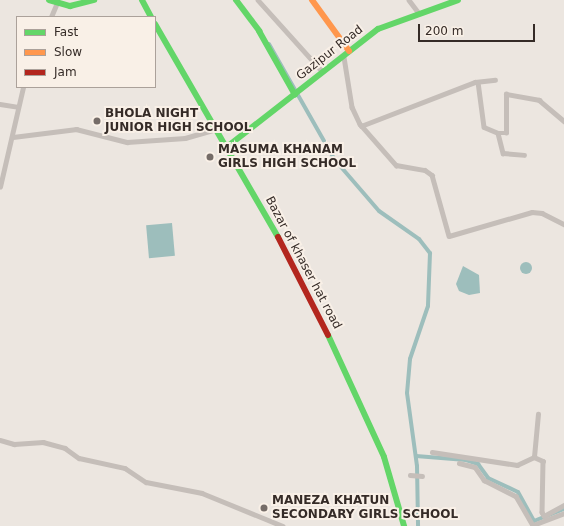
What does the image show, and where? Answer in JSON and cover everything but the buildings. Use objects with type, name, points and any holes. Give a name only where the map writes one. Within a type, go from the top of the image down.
[{"type":"main road","points":[[49,0],[76,6],[94,0]]},
{"type":"main road","points":[[142,0],[150,16]]},
{"type":"main road","points":[[236,0],[259,31],[295,95]]},
{"type":"main road","points":[[312,0],[350,51]]},
{"type":"main road","name":"Gazipur Road","points":[[228,146],[295,95],[322,71],[344,57],[378,29],[418,12],[458,0]]},
{"type":"main road","name":"Bazar of khaser hat road","points":[[156,26],[228,146],[312,300],[369,420],[390,474],[404,526]]},
{"type":"street","points":[[258,0],[322,71]]},
{"type":"street","points":[[409,0],[418,12]]},
{"type":"street","points":[[51,16],[57,3]]},
{"type":"street","points":[[344,57],[352,107],[361,126],[396,165],[425,170],[432,175],[449,236],[532,212],[542,213],[564,224]]},
{"type":"street","points":[[361,126],[478,82],[495,80]]},
{"type":"street","points":[[478,82],[484,127],[498,133],[506,133],[506,94],[539,100],[564,121]]},
{"type":"street","points":[[0,187],[13,137],[23,88]]},
{"type":"street","points":[[0,104],[18,107]]},
{"type":"street","points":[[13,137],[76,129],[128,142],[185,138],[217,129]]},
{"type":"street","points":[[498,133],[503,153],[524,155]]},
{"type":"street","points":[[534,457],[538,414]]},
{"type":"street","points":[[0,440],[14,444],[43,442],[65,448],[79,458],[125,468],[146,482],[202,493],[283,526]]},
{"type":"street","points":[[432,452],[517,465],[534,457],[543,461],[542,512],[544,516],[564,505]]},
{"type":"street","points":[[459,463],[475,467],[484,480],[516,496],[533,525],[564,513]]},
{"type":"street","points":[[410,475],[422,476]]},
{"type":"water","points":[[172,223],[175,256],[149,258],[146,225]]},
{"type":"water","points":[[526,262],[530,264],[532,268],[530,272],[526,274],[522,272],[520,268],[522,264]]},
{"type":"water","points":[[463,266],[479,275],[480,293],[469,295],[459,291],[456,284]]},
{"type":"waterway","points":[[269,44],[335,160],[379,211],[419,239],[430,253],[428,306],[410,359],[407,393],[417,466],[418,526]]},
{"type":"waterway","points":[[416,456],[466,460],[478,464],[488,478],[518,492],[534,521],[564,509]]},
{"type":"traffic: fast","points":[[49,0],[70,6],[94,0]]},
{"type":"traffic: fast","points":[[142,0],[150,16]]},
{"type":"traffic: fast","points":[[236,0],[259,31],[295,95]]},
{"type":"traffic: fast","points":[[228,146],[378,29],[458,0]]},
{"type":"traffic: fast","points":[[156,26],[278,237]]},
{"type":"traffic: fast","points":[[328,335],[384,457],[404,526]]},
{"type":"traffic: slow","points":[[312,0],[349,51]]},
{"type":"traffic: jam","points":[[278,237],[328,335]]},
{"type":"place","name":"BHOLA NIGHT JUNIOR HIGH SCHOOL","points":[[97,121]]},
{"type":"place","name":"MASUMA KHANAM GIRLS HIGH SCHOOL","points":[[210,157]]},
{"type":"place","name":"MANEZA KHATUN SECONDARY GIRLS SCHOOL","points":[[264,508]]}]
